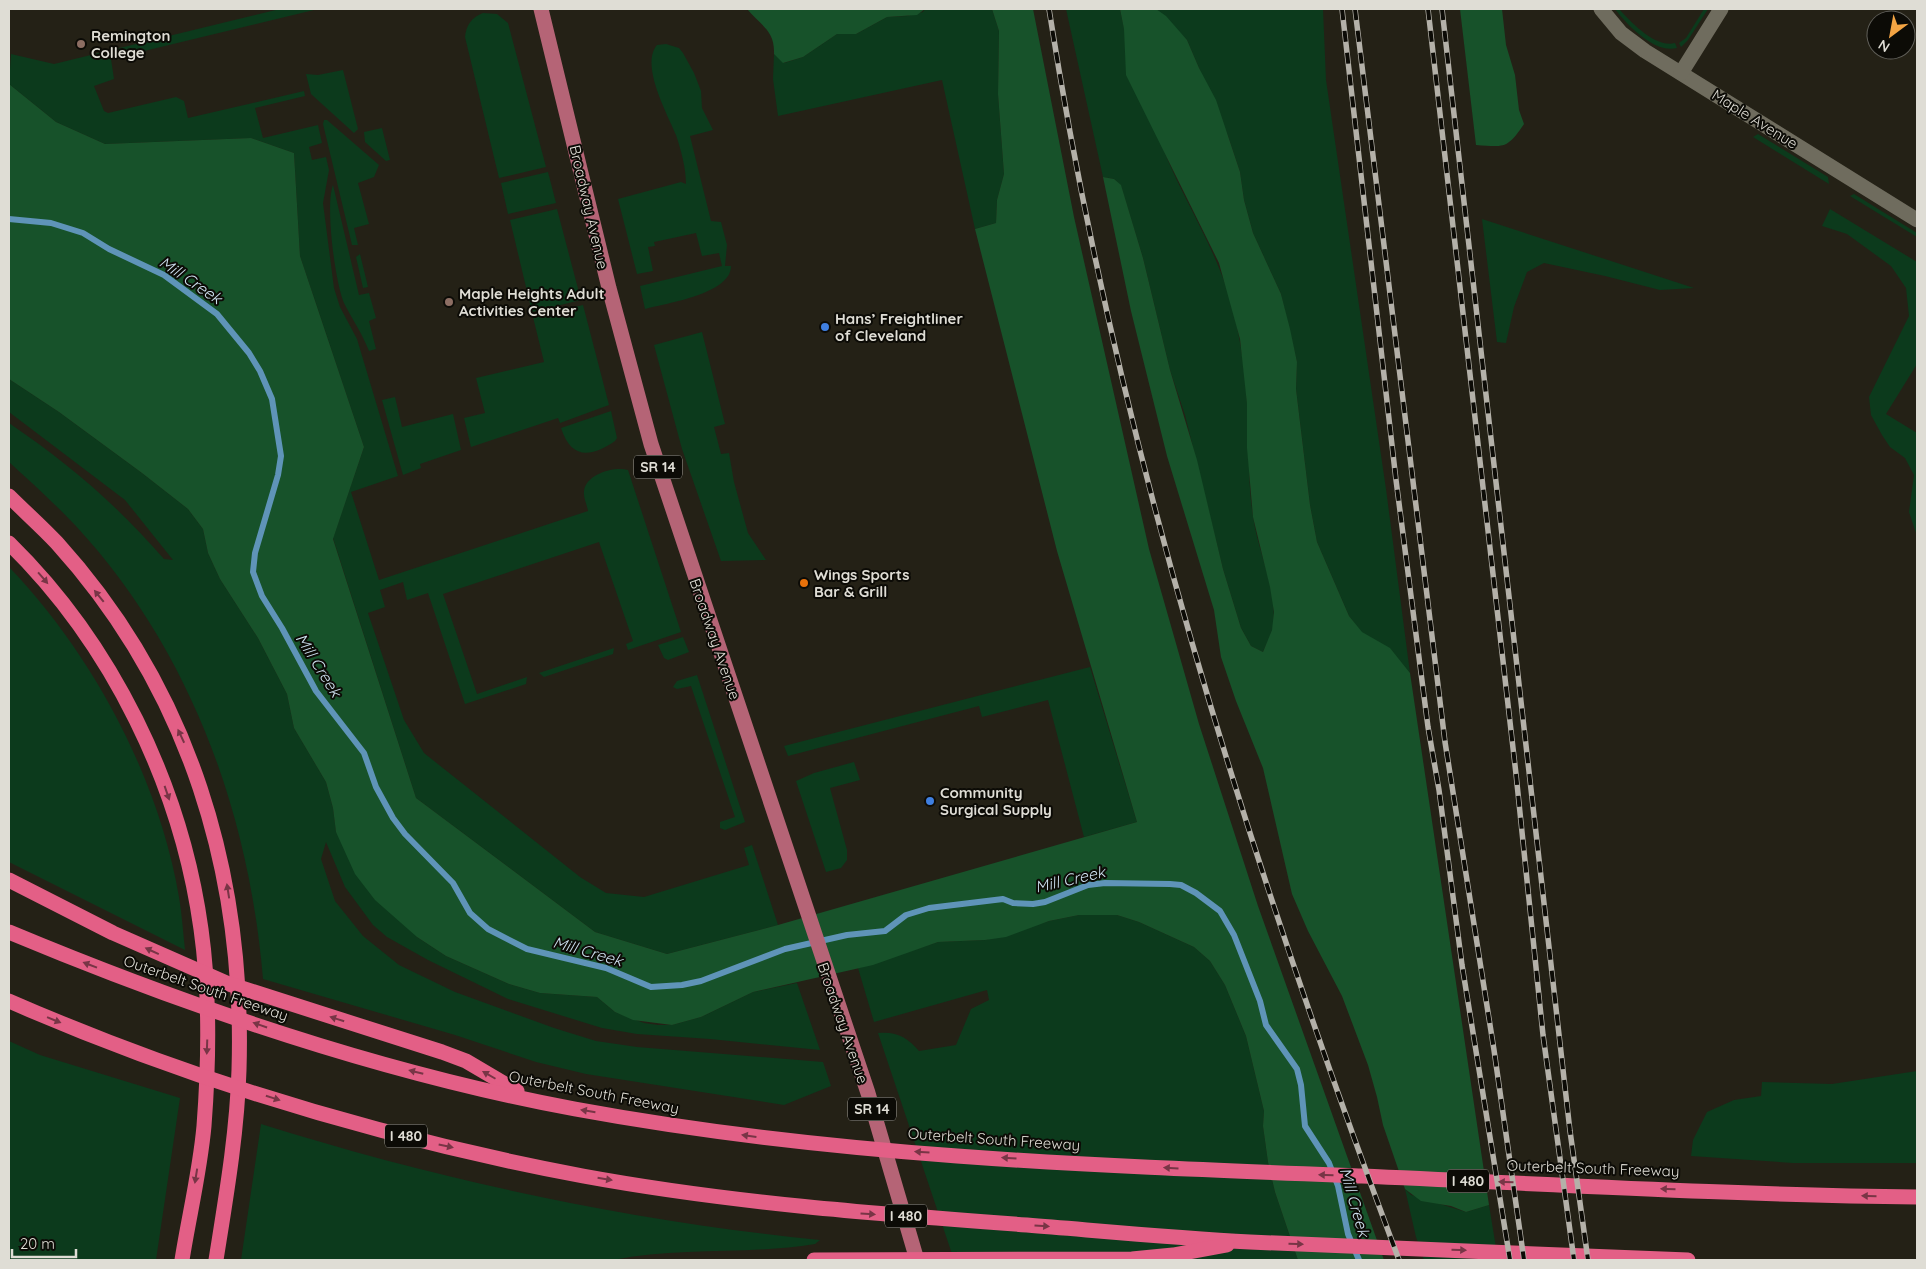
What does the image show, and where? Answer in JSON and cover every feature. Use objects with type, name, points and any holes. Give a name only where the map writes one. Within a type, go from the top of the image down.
[{"type":"highway","points":[[9,496],[63,551],[106,605],[146,665],[184,740],[209,814],[225,875],[235,940],[239,1070],[234,1148],[216,1260]]},
{"type":"highway","points":[[9,543],[39,573],[63,603],[101,657],[127,702],[150,751],[172,808],[188,865],[201,929],[208,1030],[204,1128],[182,1260]]},
{"type":"highway","points":[[9,880],[184,966],[229,984],[403,1038],[466,1061],[531,1100]]},
{"type":"highway","name":"Outerbelt South Freeway","points":[[9,932],[92,966],[281,1032],[375,1062],[531,1100],[797,1143],[1220,1171],[1917,1197]]},
{"type":"highway","name":"I 480","points":[[9,1001],[171,1065],[275,1099],[412,1137],[582,1176],[694,1194],[819,1210],[1248,1242],[1688,1260]]},
{"type":"highway","points":[[814,1260],[1132,1259],[1172,1255],[1248,1242]]},
{"type":"main road","name":"Broadway Avenue","points":[[541,9],[609,288],[651,444],[868,1093],[918,1260]]},
{"type":"street","name":"Maple Avenue","points":[[1601,9],[1610,22],[1633,42],[1917,219]]},
{"type":"street","points":[[1681,73],[1721,9]]},
{"type":"green space","points":[[280,9],[318,9],[111,59],[114,79],[94,86],[104,111],[108,113],[176,97],[184,101],[188,118],[304,91],[305,96],[255,108],[263,138],[318,125],[322,143],[309,147],[312,160],[326,157],[329,170],[323,203],[334,288],[340,307],[357,339],[398,476],[351,492],[379,580],[588,511],[584,491],[590,480],[608,470],[628,470],[681,632],[628,650],[626,644],[633,641],[599,542],[443,594],[477,694],[527,677],[526,684],[465,704],[428,593],[407,600],[403,582],[380,590],[385,607],[368,613],[404,720],[424,753],[580,877],[606,893],[644,897],[749,865],[744,848],[752,845],[778,925],[667,954],[595,932],[416,798],[333,538],[364,447],[300,256],[294,153],[251,138],[105,144],[56,122],[9,84],[11,54],[54,64]]},
{"type":"green space","points":[[747,9],[925,9],[917,15],[887,17],[856,34],[837,34],[803,57],[783,63],[774,54],[774,46],[770,34]]},
{"type":"green space","points":[[925,9],[992,9],[999,31],[998,94],[1004,174],[997,200],[996,223],[975,229],[942,80],[778,116],[773,79],[774,54],[784,63],[803,57],[837,34],[856,34],[887,17],[907,16],[923,12]]},
{"type":"green space","points":[[992,9],[1033,9],[1074,217],[1149,549],[1199,724],[1258,906],[1384,1260],[1298,1260],[1275,1192],[1268,1162],[1263,1126],[1264,1111],[1246,1036],[1225,985],[1210,961],[1194,947],[1139,922],[1117,915],[1079,915],[1049,921],[1006,937],[938,942],[873,965],[753,992],[701,1017],[672,1025],[633,1020],[615,1012],[597,997],[540,993],[509,984],[446,956],[417,937],[375,900],[355,874],[336,832],[333,808],[326,782],[294,728],[287,694],[258,638],[220,579],[208,553],[203,529],[188,509],[59,412],[9,379],[9,84],[56,122],[105,144],[251,138],[294,153],[300,256],[364,447],[333,539],[416,798],[595,932],[667,954],[778,925],[1137,822],[1057,551],[975,229],[996,223],[997,200],[1004,174],[998,94],[999,31]]},
{"type":"green space","points":[[1066,9],[1120,9],[1133,60],[1156,130],[1170,166],[1208,242],[1231,302],[1245,378],[1253,516],[1273,599],[1273,627],[1263,652],[1251,646],[1241,628],[1223,569],[1185,415],[1170,370],[1143,258],[1121,186],[1114,179],[1103,177]]},
{"type":"green space","points":[[1120,9],[1156,9],[1166,16],[1187,40],[1216,100],[1240,172],[1244,200],[1253,233],[1281,294],[1290,329],[1297,362],[1296,389],[1310,505],[1317,542],[1349,616],[1362,632],[1390,648],[1410,673],[1489,1205],[1466,1212],[1451,1206],[1421,1201],[1405,1189],[1383,1125],[1368,1065],[1342,996],[1308,931],[1292,894],[1263,768],[1236,701],[1221,657],[1214,610],[1167,456],[1131,311],[1103,177],[1114,179],[1121,185],[1143,258],[1170,370],[1197,460],[1223,569],[1241,628],[1251,646],[1263,652],[1272,630],[1274,612],[1253,517],[1247,448],[1247,404],[1240,339],[1219,263],[1126,75],[1124,29]]},
{"type":"green space","points":[[1156,9],[1323,9],[1326,80],[1386,489],[1410,673],[1390,649],[1361,632],[1349,616],[1317,542],[1310,505],[1296,389],[1297,362],[1281,294],[1253,233],[1244,200],[1240,172],[1228,136],[1187,40]]},
{"type":"green space","points":[[1460,9],[1502,9],[1506,45],[1515,75],[1519,110],[1524,124],[1513,138],[1504,145],[1476,145]]},
{"type":"green space","points":[[1615,9],[1619,9],[1644,33],[1660,42],[1667,44],[1675,43],[1677,48],[1669,49],[1651,43],[1634,30]]},
{"type":"green space","points":[[1704,9],[1708,9],[1688,40],[1681,47],[1679,43],[1686,38]]},
{"type":"green space","points":[[483,13],[497,14],[508,23],[546,167],[499,178],[465,37],[470,22]]},
{"type":"green space","points":[[666,44],[679,48],[694,73],[701,91],[702,108],[713,130],[690,136],[711,221],[721,222],[727,245],[725,266],[731,266],[728,276],[721,284],[710,290],[696,296],[645,309],[640,286],[722,266],[719,253],[702,256],[696,233],[654,242],[655,246],[648,247],[653,271],[637,274],[618,199],[681,182],[686,184],[684,165],[678,141],[653,76],[653,54],[657,45]]},
{"type":"green space","points":[[343,70],[358,129],[354,133],[311,94],[306,74],[318,75]]},
{"type":"green space","points":[[324,120],[327,120],[379,165],[374,177],[358,183],[369,224],[354,228],[358,245],[352,245],[323,124]]},
{"type":"green space","points":[[382,128],[390,160],[386,161],[365,142],[364,132]]},
{"type":"green space","points":[[1758,134],[1828,177],[1829,184],[1753,137]]},
{"type":"green space","points":[[548,172],[556,203],[508,214],[501,183]]},
{"type":"green space","points":[[333,185],[359,295],[369,293],[376,318],[369,321],[376,349],[369,351],[344,303],[337,279],[330,209]]},
{"type":"green space","points":[[1854,194],[1917,233],[1917,237],[1850,196]]},
{"type":"green space","points":[[557,209],[581,300],[532,312],[510,220]]},
{"type":"green space","points":[[1830,209],[1917,262],[1917,364],[1886,414],[1917,433],[1917,536],[1909,512],[1914,475],[1905,458],[1890,447],[1882,435],[1871,415],[1869,397],[1909,316],[1906,288],[1891,266],[1847,234],[1822,226]]},
{"type":"green space","points":[[1482,219],[1694,288],[1660,290],[1544,263],[1527,272],[1514,307],[1506,343],[1497,342]]},
{"type":"green space","points":[[360,254],[368,287],[363,288],[356,257]]},
{"type":"green space","points":[[583,305],[609,405],[560,423],[558,418],[471,447],[464,418],[485,413],[476,378],[544,362],[533,317]]},
{"type":"green space","points":[[702,332],[725,424],[714,427],[721,454],[729,453],[734,482],[748,533],[766,560],[721,561],[682,449],[654,345]]},
{"type":"green space","points":[[9,379],[59,412],[142,473],[188,509],[203,529],[208,553],[220,579],[258,638],[287,694],[294,728],[326,782],[333,808],[336,832],[417,937],[446,956],[509,984],[540,993],[597,997],[615,1012],[644,1023],[658,1025],[672,1025],[701,1017],[753,992],[797,983],[820,1050],[637,1034],[602,1028],[508,999],[428,960],[387,937],[373,925],[345,887],[326,842],[321,859],[335,901],[363,936],[399,965],[455,992],[554,1028],[596,1041],[637,1047],[823,1062],[831,1086],[784,1105],[586,1074],[536,1062],[455,1035],[263,979],[256,917],[244,855],[228,795],[207,736],[181,679],[151,625],[116,573],[75,525],[9,462],[9,423],[52,454],[91,486],[128,520],[164,559],[173,560],[125,500],[9,412]]},
{"type":"green space","points":[[395,397],[402,427],[453,414],[461,450],[420,464],[421,468],[403,475],[382,400]]},
{"type":"green space","points":[[611,411],[617,438],[615,441],[606,447],[590,453],[576,450],[570,446],[561,428]]},
{"type":"green space","points":[[9,567],[68,638],[118,720],[138,763],[156,807],[169,852],[180,903],[185,950],[9,862]]},
{"type":"green space","points":[[683,637],[689,652],[668,660],[664,658],[658,645]]},
{"type":"green space","points":[[614,648],[613,654],[544,677],[539,673]]},
{"type":"green space","points":[[1090,667],[1137,822],[1084,837],[1048,700],[982,717],[979,706],[788,756],[784,746]]},
{"type":"green space","points":[[697,675],[745,822],[725,830],[720,828],[720,822],[735,817],[691,686],[677,689],[673,687],[677,681]]},
{"type":"green space","points":[[854,762],[860,780],[830,788],[847,850],[847,860],[841,868],[826,872],[796,781],[814,773]]},
{"type":"green space","points":[[1079,915],[1117,915],[1139,922],[1194,947],[1210,961],[1225,985],[1246,1036],[1264,1111],[1263,1126],[1268,1162],[1275,1192],[1298,1260],[954,1260],[878,1033],[891,1033],[901,1036],[911,1042],[919,1051],[956,1045],[971,1009],[989,1000],[987,990],[874,1022],[858,968],[938,942],[985,940],[1049,921]]},
{"type":"green space","points":[[9,1041],[40,1055],[180,1098],[156,1260],[9,1260]]},
{"type":"green space","points":[[1917,1071],[1917,1163],[1793,1163],[1691,1156],[1693,1140],[1707,1112],[1734,1100],[1761,1096],[1762,1082],[1832,1084]]},
{"type":"green space","points":[[261,1124],[398,1164],[538,1196],[678,1222],[820,1240],[815,1244],[790,1247],[688,1252],[613,1260],[241,1260]]},
{"type":"green space","points":[[1405,1189],[1411,1195],[1466,1212],[1489,1205],[1498,1260],[1424,1260],[1416,1237]]},
{"type":"waterway","name":"Mill Creek","points":[[9,219],[51,223],[83,233],[109,249],[164,275],[217,314],[249,353],[260,371],[272,399],[281,456],[278,475],[255,553],[253,572],[262,596],[282,628],[316,691],[364,753],[376,787],[393,818],[405,834],[453,883],[470,913],[488,929],[527,949],[606,968],[651,987],[682,985],[701,981],[785,949],[847,935],[885,931],[906,915],[929,908],[1003,899],[1013,903],[1033,904],[1045,902],[1088,885],[1105,883],[1181,885],[1196,893],[1220,911],[1234,935],[1260,1001],[1266,1025],[1297,1069],[1301,1085],[1305,1126],[1329,1163],[1338,1186],[1348,1234],[1359,1260]]},
{"type":"railway","points":[[1049,9],[1077,169],[1111,328],[1149,486],[1192,643],[1239,799],[1290,954],[1399,1260]]},
{"type":"railway","points":[[1342,9],[1396,480],[1428,727],[1439,790],[1462,965],[1510,1260]]},
{"type":"railway","points":[[1355,9],[1445,742],[1494,1050],[1524,1260]]},
{"type":"railway","points":[[1428,9],[1516,774],[1543,1035],[1574,1260]]},
{"type":"railway","points":[[1442,9],[1570,1131],[1588,1260]]},
{"type":"place","name":"Remington College","points":[[81,44]]},
{"type":"place","name":"Maple Heights Adult Activities Center","points":[[449,302]]},
{"type":"place","name":"Hans’ Freightliner of Cleveland","points":[[825,327]]},
{"type":"place","name":"Wings Sports Bar & Grill","points":[[804,583]]},
{"type":"place","name":"Community Surgical Supply","points":[[930,801]]}]
